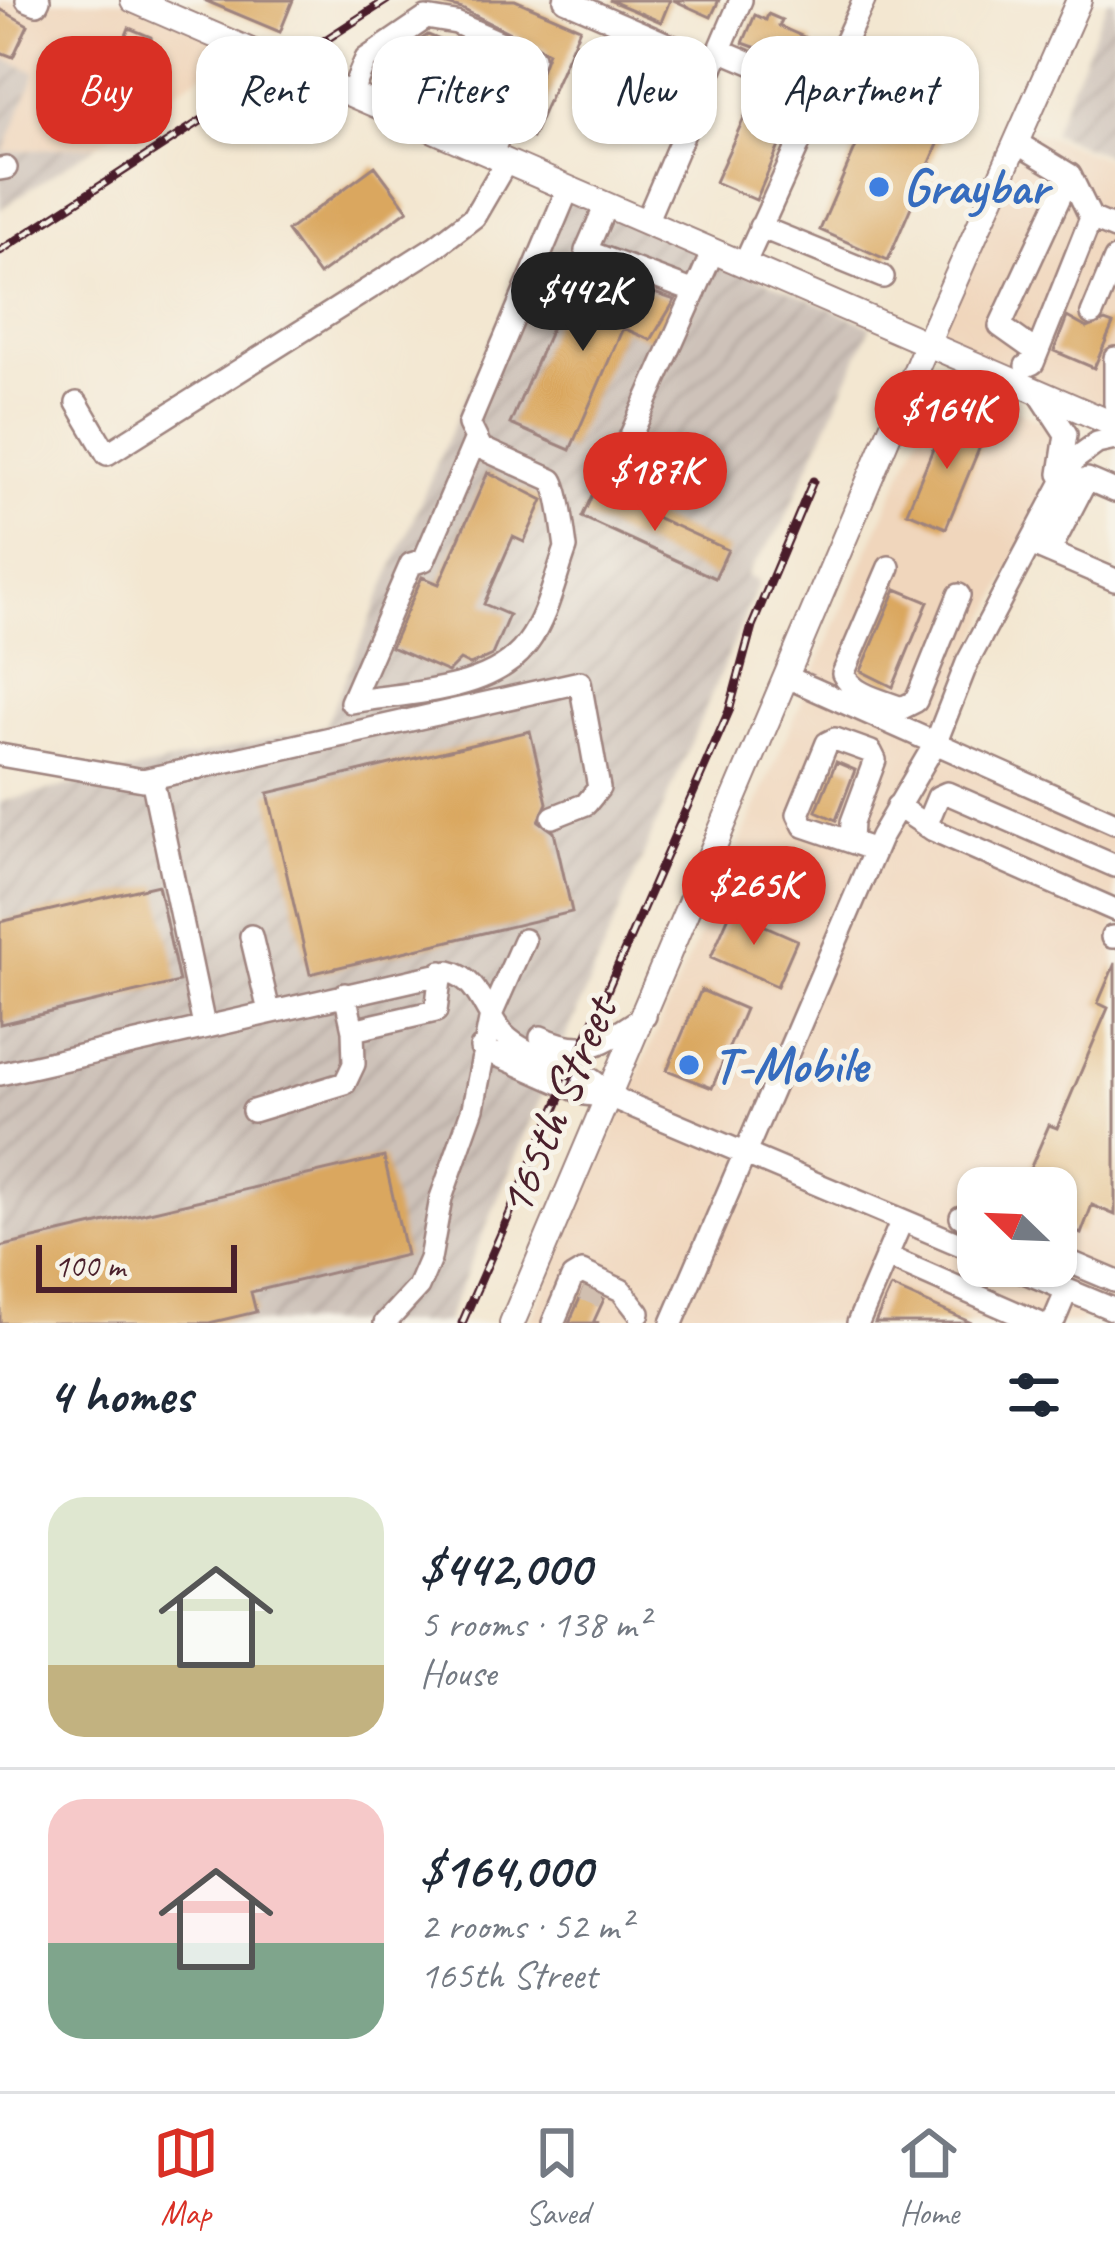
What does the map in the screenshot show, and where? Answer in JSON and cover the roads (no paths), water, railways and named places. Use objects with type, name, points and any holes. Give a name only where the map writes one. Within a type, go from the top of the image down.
[{"type":"main road","name":"165th Street","points":[[512,1323],[926,346],[1079,0]]},
{"type":"main road","points":[[146,2],[926,346],[1031,366],[1115,422]]},
{"type":"street","points":[[27,0],[39,0]]},
{"type":"street","points":[[565,0],[661,36]]},
{"type":"street","points":[[741,0],[717,57],[741,65]]},
{"type":"street","points":[[847,36],[864,0]]},
{"type":"street","points":[[77,403],[106,454],[435,248],[474,217],[533,57],[456,23],[426,18],[367,59],[351,94]]},
{"type":"street","points":[[1017,143],[1070,175],[1091,218],[1115,228]]},
{"type":"street","points":[[646,222],[680,144]]},
{"type":"street","points":[[743,265],[797,144]]},
{"type":"street","points":[[1039,548],[1066,434],[1031,366],[1000,326],[1070,175]]},
{"type":"street","points":[[474,443],[552,480],[559,490],[558,527],[566,548],[535,631],[511,662],[478,679],[351,702],[411,564],[424,560],[474,443],[470,417],[568,189]]},
{"type":"street","points":[[605,205],[586,251],[695,292]]},
{"type":"street","points":[[1031,366],[1091,218]]},
{"type":"street","points":[[760,227],[884,277]]},
{"type":"street","points":[[610,480],[713,251]]},
{"type":"street","points":[[1092,314],[1115,259]]},
{"type":"street","points":[[1052,498],[1075,459],[1115,422],[1115,358]]},
{"type":"street","points":[[637,1318],[621,1290],[582,1272],[586,1290],[637,1318],[668,1323],[875,850],[937,742],[967,663],[1087,479],[1115,491]]},
{"type":"street","points":[[1039,548],[1115,580]]},
{"type":"street","points":[[884,576],[843,674],[851,687],[902,708],[916,701],[958,595]]},
{"type":"street","points":[[787,677],[1115,823]]},
{"type":"street","points":[[0,754],[131,780],[152,778],[580,682],[598,788],[586,804],[553,817]]},
{"type":"street","points":[[851,841],[852,822],[875,760],[871,752],[835,739],[827,743],[798,814],[804,826],[875,850]]},
{"type":"street","points":[[152,778],[204,1026]]},
{"type":"street","points":[[926,826],[938,796],[947,793],[1115,866]]},
{"type":"street","points":[[897,806],[926,826],[1115,910]]},
{"type":"street","points":[[251,937],[269,1011]]},
{"type":"street","points":[[385,1323],[418,1288],[430,1258],[441,1198],[473,1108],[490,1015],[524,940]]},
{"type":"street","points":[[0,1074],[441,972],[464,977],[507,1038],[595,1078],[611,1097]]},
{"type":"street","points":[[353,1030],[436,1011],[441,972]]},
{"type":"street","points":[[253,1111],[345,1083],[354,1064],[345,994]]},
{"type":"street","points":[[490,1015],[581,1050],[644,1016]]},
{"type":"street","points":[[481,1048],[584,1094],[611,1097],[957,1243]]},
{"type":"street","points":[[858,1323],[902,1220]]},
{"type":"street","points":[[886,1256],[1039,1323]]},
{"type":"street","points":[[1077,1265],[1115,1281]]},
{"type":"street","points":[[1060,1287],[1115,1310]]},
{"type":"street","points":[[553,1323],[586,1290]]},
{"type":"street","points":[[1053,1323],[1067,1290]]},
{"type":"tunnel","points":[[583,1289],[604,1298]]},
{"type":"railway","points":[[0,251],[387,0]]},
{"type":"railway","points":[[462,1323],[729,711],[752,626],[813,481]]},
{"type":"place","name":"Graybar","points":[[879,187]]},
{"type":"place","name":"T-Mobile","points":[[689,1065]]}]
